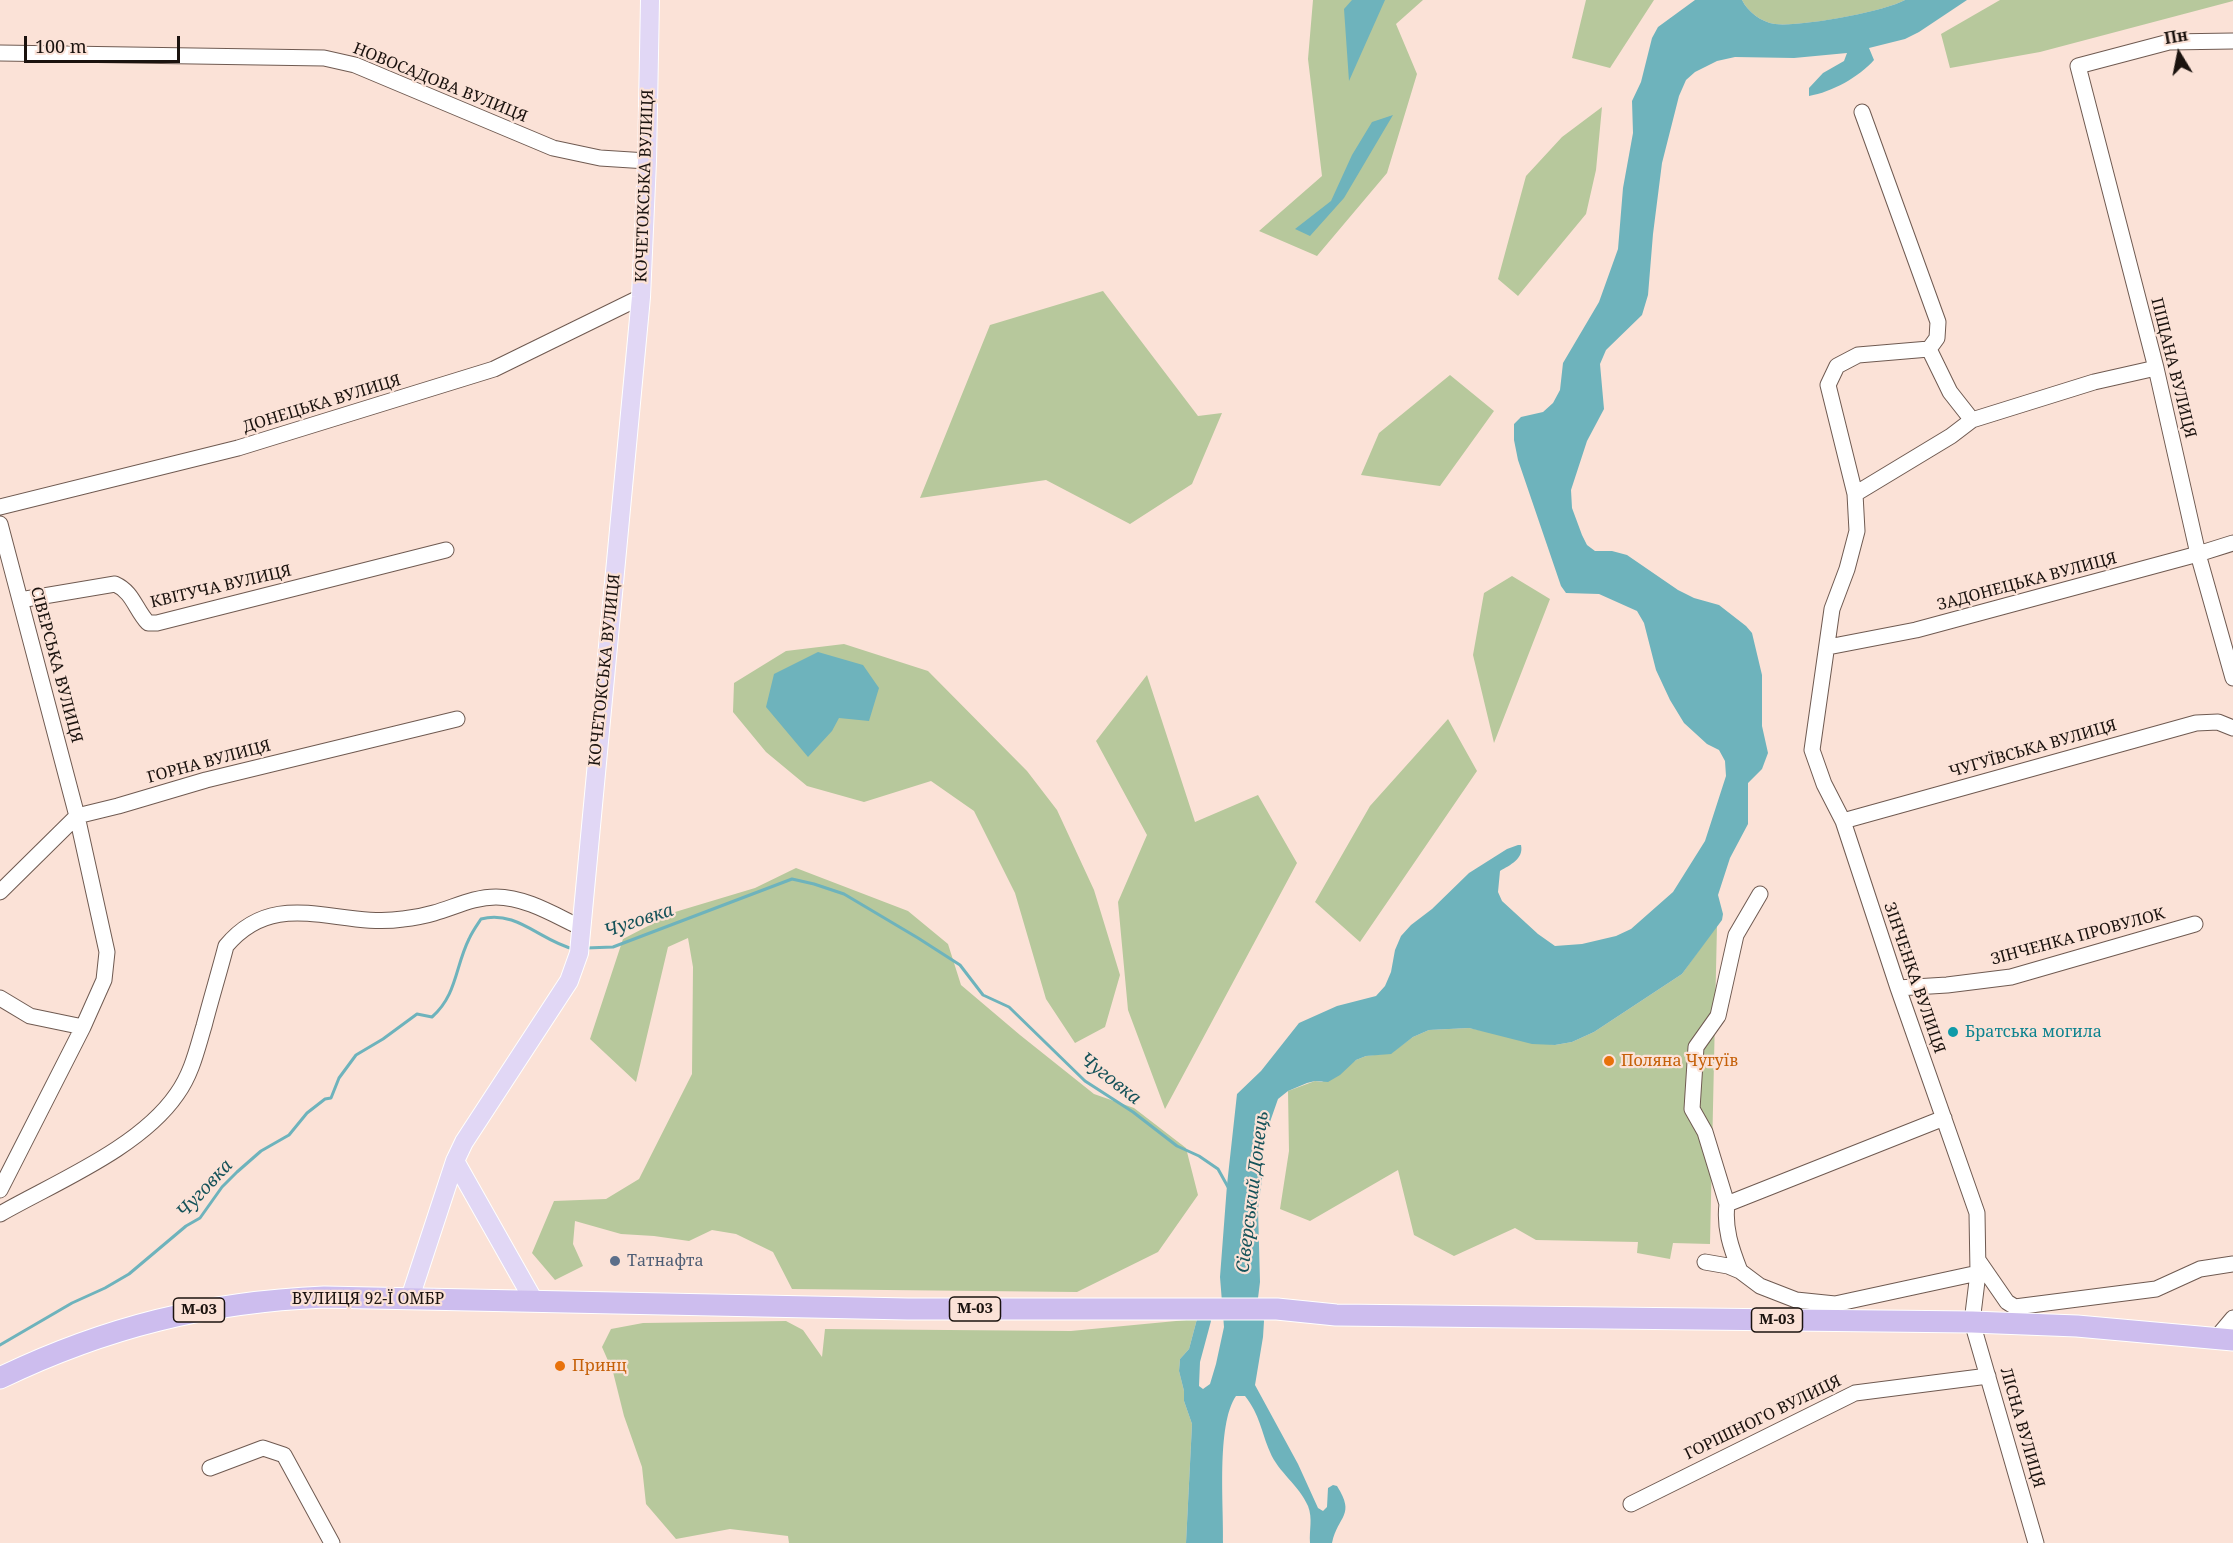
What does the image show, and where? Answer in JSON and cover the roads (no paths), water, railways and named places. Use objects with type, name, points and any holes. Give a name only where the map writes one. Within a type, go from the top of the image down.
[{"type":"highway","name":"ВУЛИЦЯ 92-Ї ОМБР","points":[[0,1378],[39,1359],[87,1340],[158,1319],[199,1310],[282,1299],[410,1298],[908,1309],[1277,1309],[1336,1315],[1972,1322]]},
{"type":"highway","name":"М-03","points":[[1972,1322],[2077,1326],[2225,1339]]},
{"type":"main road","name":"КОЧЕТОКСЬКА ВУЛИЦЯ","points":[[410,1298],[455,1161],[464,1142],[569,981],[581,942],[641,297],[647,161],[650,0]]},
{"type":"main road","points":[[455,1161],[534,1301]]},
{"type":"street","name":"ПІЩАНА ВУЛИЦЯ","points":[[2233,41],[2169,42],[2078,66],[2156,368],[2198,554],[2233,678]]},
{"type":"street","name":"НОВОСАДОВА ВУЛИЦЯ","points":[[0,53],[324,58],[356,65],[553,148],[600,158],[647,161]]},
{"type":"street","points":[[1862,112],[1938,322],[1937,338],[1929,349],[1950,392],[1972,420]]},
{"type":"street","name":"ДОНЕЦЬКА ВУЛИЦЯ","points":[[0,507],[238,448],[494,369],[641,297]]},
{"type":"street","name":"ЗІНЧЕНКА ВУЛИЦЯ","points":[[1929,349],[1858,355],[1837,366],[1828,385],[1855,494],[1857,531],[1847,569],[1832,609],[1812,750],[1824,784],[1843,821],[1898,988],[1977,1213],[1978,1267],[1972,1322]]},
{"type":"street","points":[[1855,494],[1951,436],[1972,420],[2094,382],[2156,368]]},
{"type":"street","name":"СІВЕРСЬКА ВУЛИЦЯ","points":[[0,524],[77,816],[106,952],[104,980],[83,1027],[0,1190]]},
{"type":"street","name":"ЗАДОНЕЦЬКА ВУЛИЦЯ","points":[[1828,647],[1916,630],[2233,543]]},
{"type":"street","name":"КВІТУЧА ВУЛИЦЯ","points":[[20,600],[115,584],[125,589],[148,623],[157,623],[446,550]]},
{"type":"street","name":"ГОРНА ВУЛИЦЯ","points":[[77,816],[206,780],[457,719]]},
{"type":"street","name":"ЧУГУЇВСЬКА ВУЛИЦЯ","points":[[1843,821],[2196,723],[2218,722],[2233,728]]},
{"type":"street","points":[[0,892],[77,816]]},
{"type":"street","points":[[1740,1271],[1725,1221],[1727,1204],[1705,1132],[1692,1109],[1696,1047],[1718,1016],[1736,935],[1760,894]]},
{"type":"street","points":[[0,1214],[108,1154],[138,1133],[178,1094],[192,1066],[226,946],[238,932],[252,922],[289,913],[371,920],[400,920],[435,913],[473,900],[496,897],[516,900],[581,942]]},
{"type":"street","name":"ЗІНЧЕНКА ПРОВУЛОК","points":[[1898,988],[1947,986],[2011,977],[2195,924]]},
{"type":"street","points":[[0,998],[30,1016],[83,1027]]},
{"type":"street","points":[[1727,1204],[1944,1118]]},
{"type":"street","points":[[1705,1262],[1728,1266],[1740,1271],[1760,1286],[1796,1300],[1834,1304],[1978,1267],[2007,1302],[2015,1307],[2156,1289],[2200,1269],[2233,1264]]},
{"type":"street","points":[[2225,1339],[2233,1318]]},
{"type":"street","name":"ЛІСНА ВУЛИЦЯ","points":[[1972,1322],[2036,1543]]},
{"type":"street","name":"ГОРІШНОГО ВУЛИЦЯ","points":[[1630,1504],[1855,1393],[1988,1376]]},
{"type":"street","points":[[210,1468],[263,1448],[284,1455],[332,1543]]},
{"type":"water","points":[[1352,0],[1385,0],[1349,81],[1344,9]]},
{"type":"water","name":"Сіверський Донець","points":[[1695,0],[1742,0],[1748,9],[1760,19],[1775,24],[1787,24],[1861,14],[1905,0],[1967,0],[1905,39],[1869,48],[1874,60],[1868,66],[1844,83],[1818,94],[1809,96],[1809,88],[1823,73],[1844,61],[1847,53],[1794,58],[1735,57],[1717,61],[1695,72],[1686,80],[1679,96],[1662,163],[1648,295],[1642,315],[1606,350],[1600,364],[1604,409],[1587,441],[1571,490],[1572,508],[1587,545],[1595,551],[1612,551],[1627,555],[1678,590],[1694,598],[1719,605],[1752,633],[1762,675],[1762,726],[1768,753],[1762,769],[1748,783],[1748,824],[1730,858],[1718,895],[1723,914],[1722,920],[1682,974],[1594,1032],[1572,1042],[1555,1045],[1532,1044],[1469,1028],[1429,1030],[1413,1037],[1391,1054],[1366,1056],[1356,1060],[1340,1075],[1328,1082],[1307,1083],[1288,1091],[1278,1099],[1264,1139],[1258,1209],[1260,1282],[1258,1298],[1264,1321],[1255,1385],[1298,1464],[1318,1508],[1323,1511],[1327,1507],[1328,1488],[1333,1485],[1337,1486],[1345,1504],[1344,1515],[1332,1543],[1310,1543],[1311,1520],[1304,1498],[1274,1459],[1250,1403],[1245,1396],[1236,1396],[1230,1409],[1223,1446],[1223,1543],[1186,1543],[1192,1424],[1184,1401],[1179,1371],[1180,1359],[1189,1349],[1197,1319],[1210,1318],[1200,1362],[1199,1386],[1203,1389],[1210,1384],[1224,1327],[1220,1277],[1237,1094],[1261,1071],[1299,1023],[1337,1006],[1376,996],[1385,986],[1391,972],[1395,950],[1401,936],[1469,873],[1507,849],[1521,845],[1518,858],[1500,871],[1498,892],[1502,901],[1538,934],[1555,946],[1582,944],[1616,936],[1631,929],[1673,892],[1705,841],[1726,776],[1725,761],[1719,750],[1707,744],[1684,723],[1670,700],[1656,670],[1644,623],[1637,611],[1599,594],[1566,593],[1561,586],[1518,460],[1514,440],[1514,424],[1521,417],[1543,412],[1553,403],[1560,390],[1563,363],[1599,302],[1618,249],[1623,188],[1633,133],[1632,101],[1641,82],[1652,38],[1658,27]]},
{"type":"water","points":[[1393,115],[1344,198],[1310,236],[1295,229],[1331,201],[1352,155],[1372,122]]},
{"type":"water","points":[[818,652],[863,665],[879,688],[869,721],[839,718],[832,731],[808,757],[766,707],[774,674]]},
{"type":"waterway","name":"Чуговка","points":[[586,948],[613,947],[792,879],[844,894],[960,965],[983,995],[1009,1007],[1085,1081],[1133,1112],[1177,1146],[1199,1156],[1218,1169],[1228,1187]]},
{"type":"waterway","name":"Чуговка","points":[[0,1345],[72,1303],[129,1274],[186,1226],[200,1218],[222,1187],[261,1151],[289,1135],[307,1113],[325,1099],[331,1098],[339,1078],[356,1055],[417,1014],[432,1017],[451,990],[464,949],[481,919],[506,918],[574,949]]},
{"type":"place","name":"Братська могила","points":[[1953,1032]]},
{"type":"place","name":"Поляна Чугуїв","points":[[1609,1061]]},
{"type":"place","name":"Татнафта","points":[[615,1261]]},
{"type":"place","name":"Принц","points":[[560,1366]]}]
